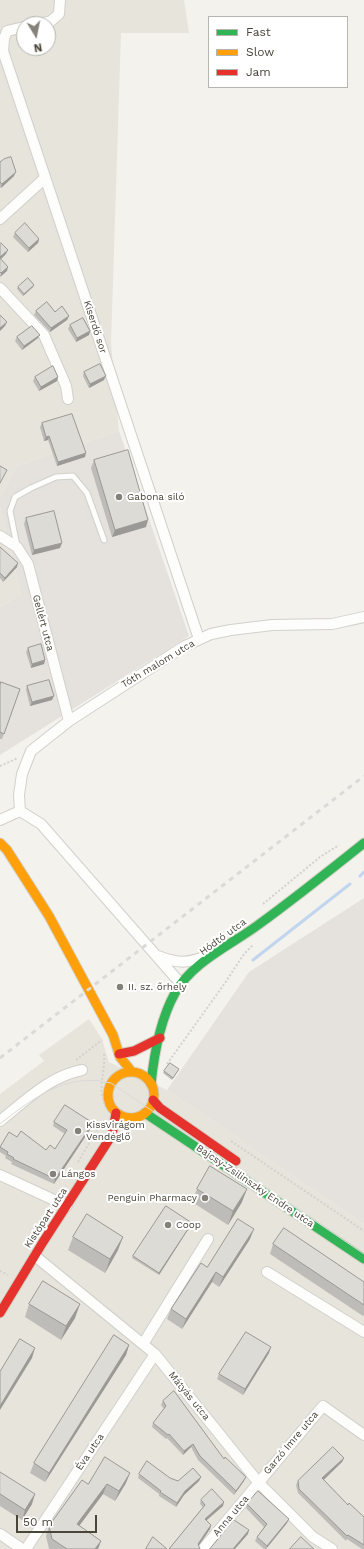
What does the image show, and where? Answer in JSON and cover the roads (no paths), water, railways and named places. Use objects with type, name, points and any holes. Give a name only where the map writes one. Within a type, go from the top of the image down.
[{"type":"street","points":[[56,17],[59,14],[60,0]]},
{"type":"street","name":"Kiserdő sor","points":[[16,29],[7,31],[4,39],[3,51],[199,639]]},
{"type":"street","points":[[0,219],[45,178]]},
{"type":"street","points":[[0,288],[44,335],[66,386],[68,399]]},
{"type":"street","name":"Gellért utca","points":[[0,536],[17,547],[28,564],[69,721]]},
{"type":"street","name":"Tóth malom utca","points":[[20,811],[19,795],[22,774],[31,751],[69,721],[140,674],[199,639],[211,634],[231,630],[272,625],[332,624],[364,617]]},
{"type":"street","points":[[0,820],[20,811],[41,824],[181,984]]},
{"type":"street","points":[[0,842],[7,850],[49,916],[113,1035],[120,1056],[132,1072],[146,1078],[151,1084],[153,1100],[145,1113],[132,1118],[116,1113],[109,1103],[108,1096],[111,1083],[124,1073],[132,1072]]},
{"type":"street","name":"Hódtó utca","points":[[151,1084],[153,1061],[170,1002],[181,984],[196,970],[364,843]]},
{"type":"street","points":[[156,955],[174,962],[189,962],[231,944]]},
{"type":"street","points":[[120,1056],[160,1038]]},
{"type":"street","points":[[117,1077],[120,1056]]},
{"type":"street","points":[[0,1120],[53,1080],[69,1072],[82,1070]]},
{"type":"street","name":"Bajcsy-Zsilinszky Endre utca","points":[[153,1100],[160,1108],[246,1168]]},
{"type":"street","name":"Kistópart utca","points":[[112,1135],[116,1120],[116,1113]]},
{"type":"street","name":"Bajcsy-Zsilinszky Endre utca","points":[[145,1113],[364,1259]]},
{"type":"street","name":"Kistópart utca","points":[[0,1313],[112,1135],[132,1118]]},
{"type":"street","points":[[0,1175],[66,1206]]},
{"type":"street","name":"Bajcsy-Zsilinszky Endre utca","points":[[305,1208],[364,1249]]},
{"type":"street","points":[[143,1344],[208,1239]]},
{"type":"street","name":"Mátyás utca","points":[[35,1256],[155,1354],[258,1482],[313,1537],[332,1549]]},
{"type":"street","points":[[268,1272],[364,1332]]},
{"type":"street","name":"Éva utca","points":[[26,1549],[155,1354]]},
{"type":"street","name":"Garzó Imre utca","points":[[258,1482],[323,1406],[364,1436]]},
{"type":"street","name":"Anna utca","points":[[203,1549],[258,1482]]},
{"type":"street","points":[[0,1534],[22,1549]]},
{"type":"lane","points":[[17,547],[10,511],[15,497],[56,477],[73,476],[87,493],[104,540]]},
{"type":"waterway","points":[[360,876],[364,872]]},
{"type":"waterway","points":[[253,960],[350,884]]},
{"type":"tram line","points":[[0,1124],[25,1105],[65,1084],[80,1081],[111,1083],[364,1254]]},
{"type":"railway","points":[[0,1058],[364,776]]},
{"type":"place","name":"Gabona siló","points":[[119,497]]},
{"type":"place","name":"II. sz. őrhely","points":[[120,987]]},
{"type":"place","name":"KissVirágom Vendéglő","points":[[78,1131]]},
{"type":"place","name":"Lángos","points":[[53,1174]]},
{"type":"place","name":"Penguin Pharmacy","points":[[205,1198]]},
{"type":"place","name":"Coop","points":[[168,1225]]}]
